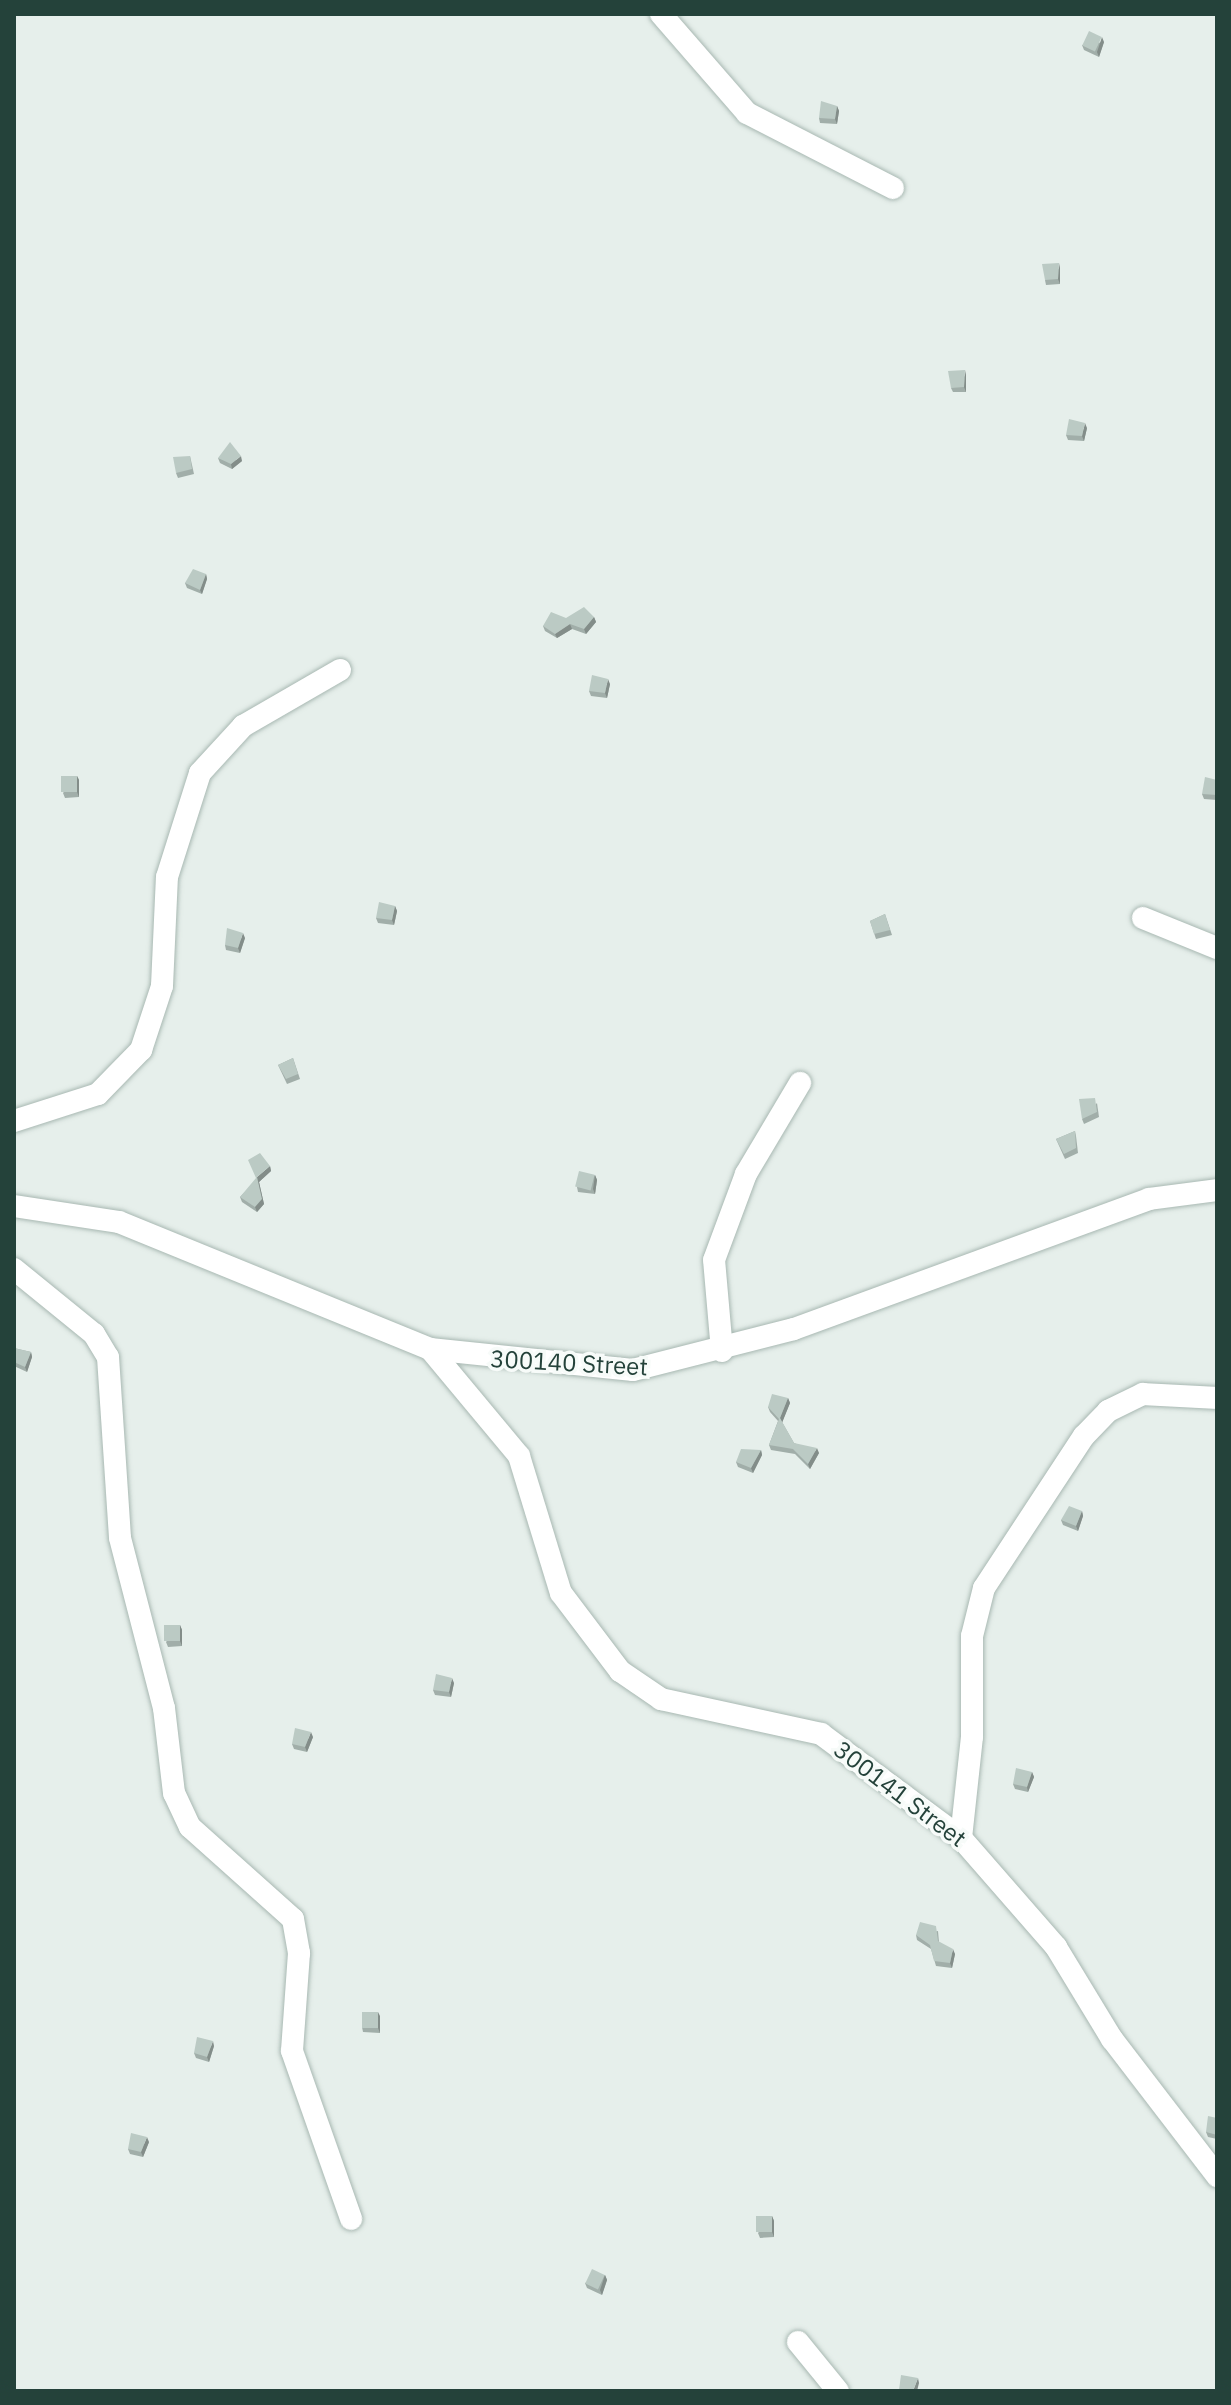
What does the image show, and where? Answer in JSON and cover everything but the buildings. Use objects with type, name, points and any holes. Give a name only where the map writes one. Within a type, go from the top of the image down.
[{"type":"street","points":[[661,14],[747,113],[893,188]]},
{"type":"street","points":[[14,1121],[98,1094],[141,1050],[162,986],[167,877],[200,773],[243,726],[340,670]]},
{"type":"street","points":[[1143,918],[1217,948]]},
{"type":"street","points":[[722,1351],[714,1260],[746,1174],[800,1083]]},
{"type":"street","name":"300140 Street","points":[[14,1206],[119,1222],[430,1349],[633,1370],[722,1351],[1084,1219],[1149,1199],[1217,1190]]},
{"type":"street","points":[[14,1269],[94,1334],[108,1357],[120,1538],[164,1708],[174,1793],[190,1827],[293,1919],[299,1953],[292,2051],[351,2219]]},
{"type":"street","name":"300141 Street","points":[[430,1349],[519,1456],[561,1593],[620,1671],[661,1699],[821,1734],[961,1838],[1056,1947],[1112,2039],[1217,2176]]},
{"type":"street","points":[[961,1838],[972,1737],[972,1636],[984,1588],[1084,1436],[1108,1411],[1143,1394],[1217,1398]]},
{"type":"street","points":[[798,2342],[838,2391]]}]
